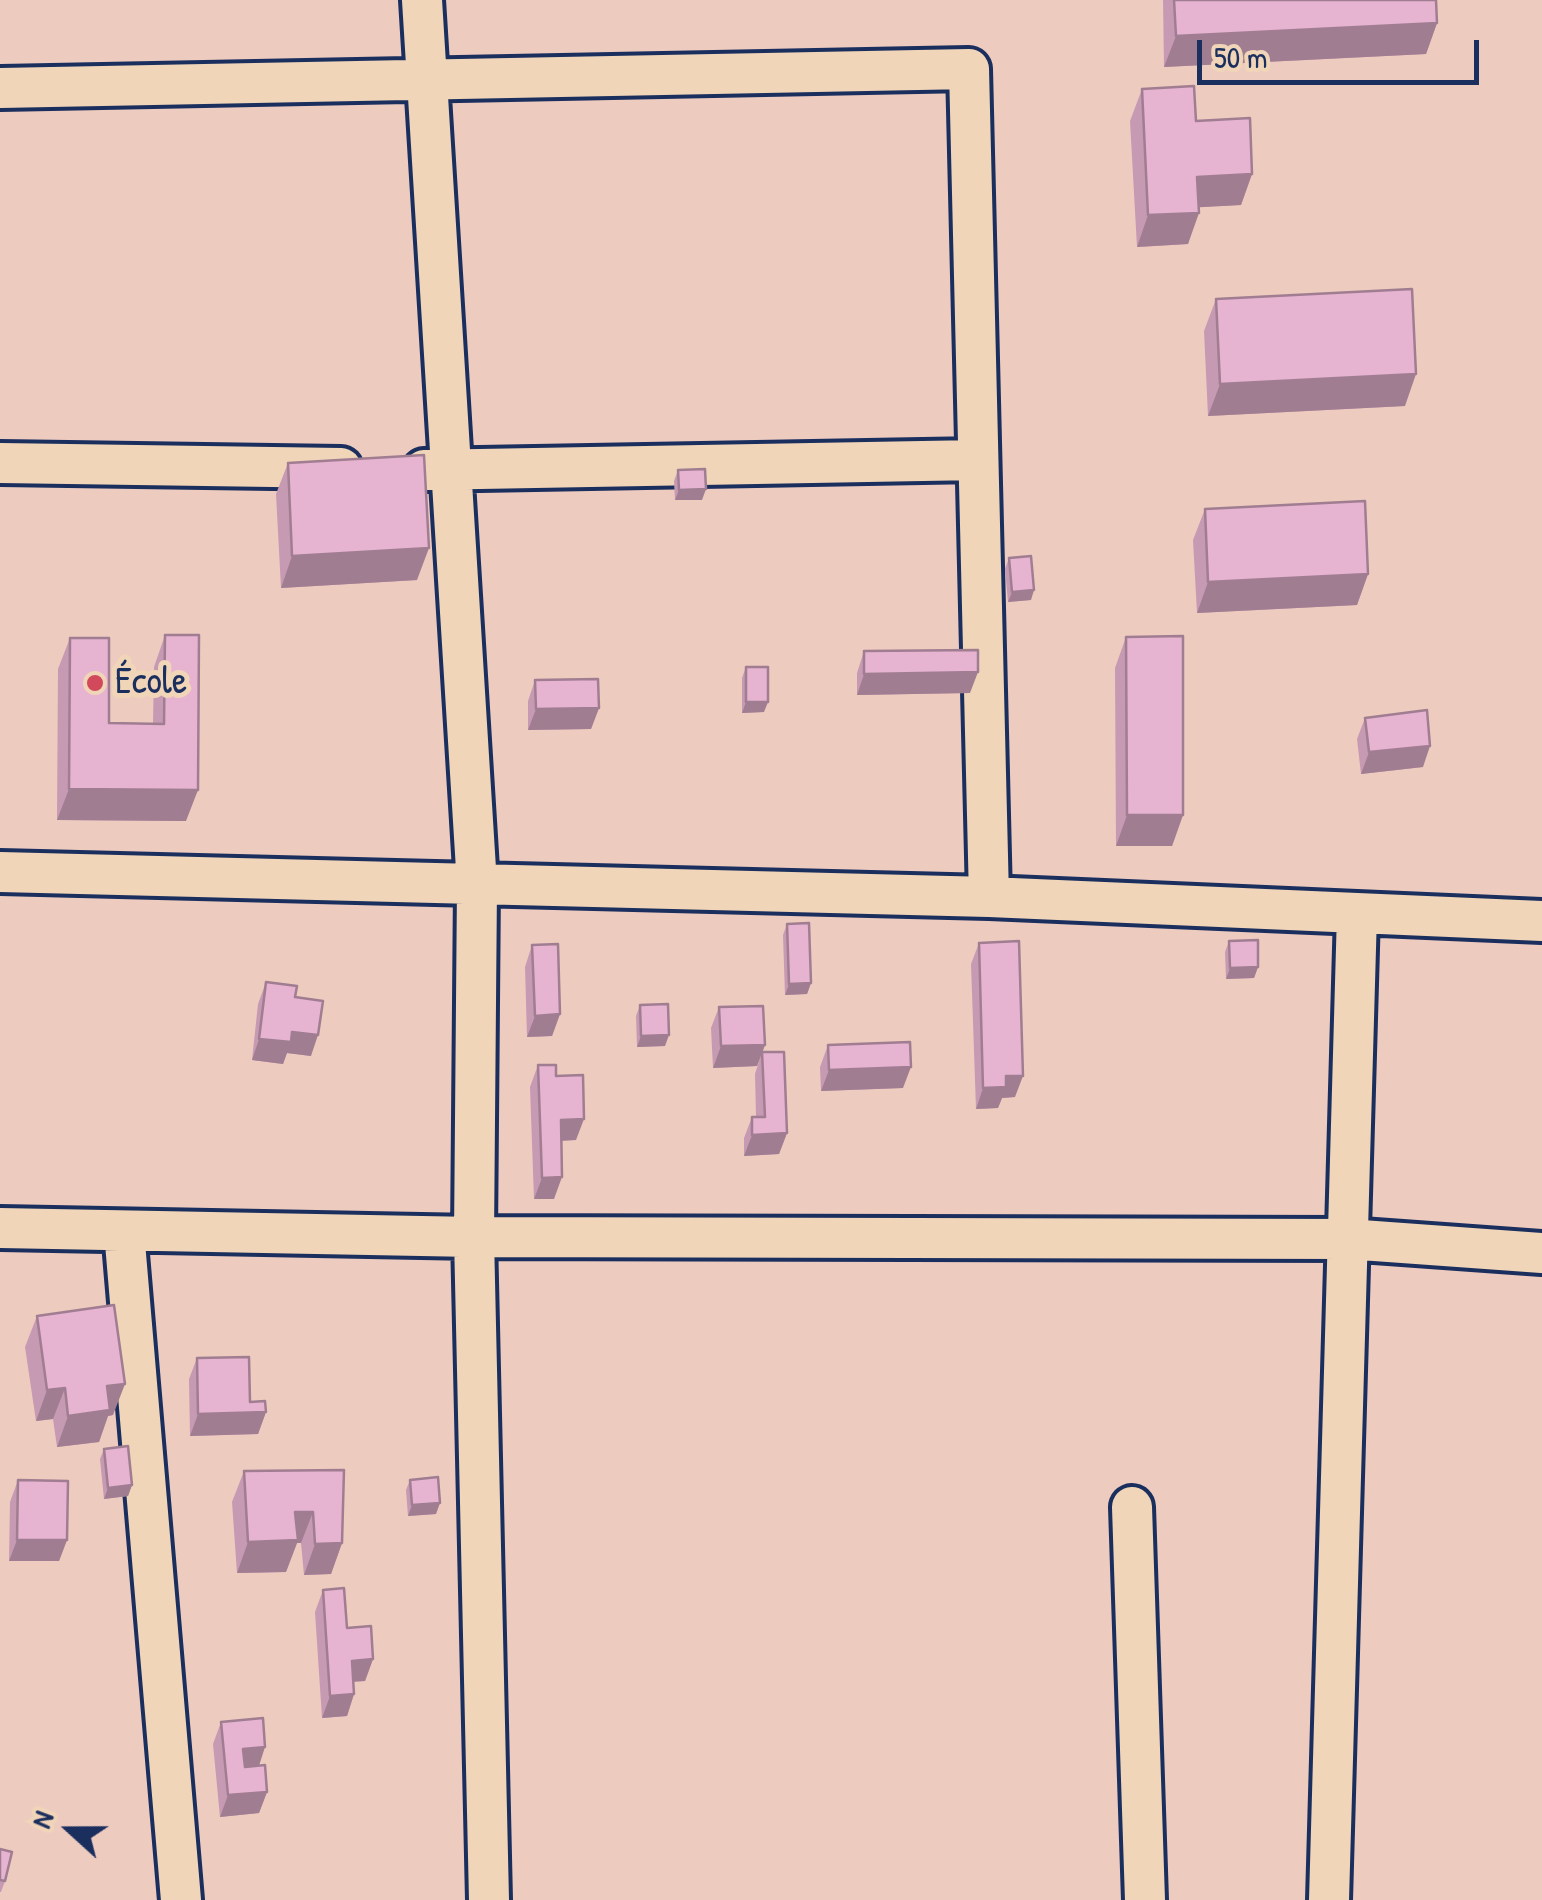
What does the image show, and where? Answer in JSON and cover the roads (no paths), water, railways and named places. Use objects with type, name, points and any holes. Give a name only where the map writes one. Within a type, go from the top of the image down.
[{"type":"street","points":[[422,0],[476,885],[474,1237],[489,1900]]},
{"type":"street","points":[[0,88],[969,69],[989,896]]},
{"type":"street","points":[[0,463],[452,470],[978,460]]},
{"type":"street","points":[[0,872],[989,896],[1542,921]]},
{"type":"street","points":[[1329,1900],[1358,913]]},
{"type":"street","points":[[0,1228],[474,1237],[1347,1238],[1542,1253]]},
{"type":"street","points":[[124,1231],[180,1900]]},
{"type":"street","points":[[1132,1508],[1145,1900]]},
{"type":"place","name":"École","points":[[95,683]]}]
